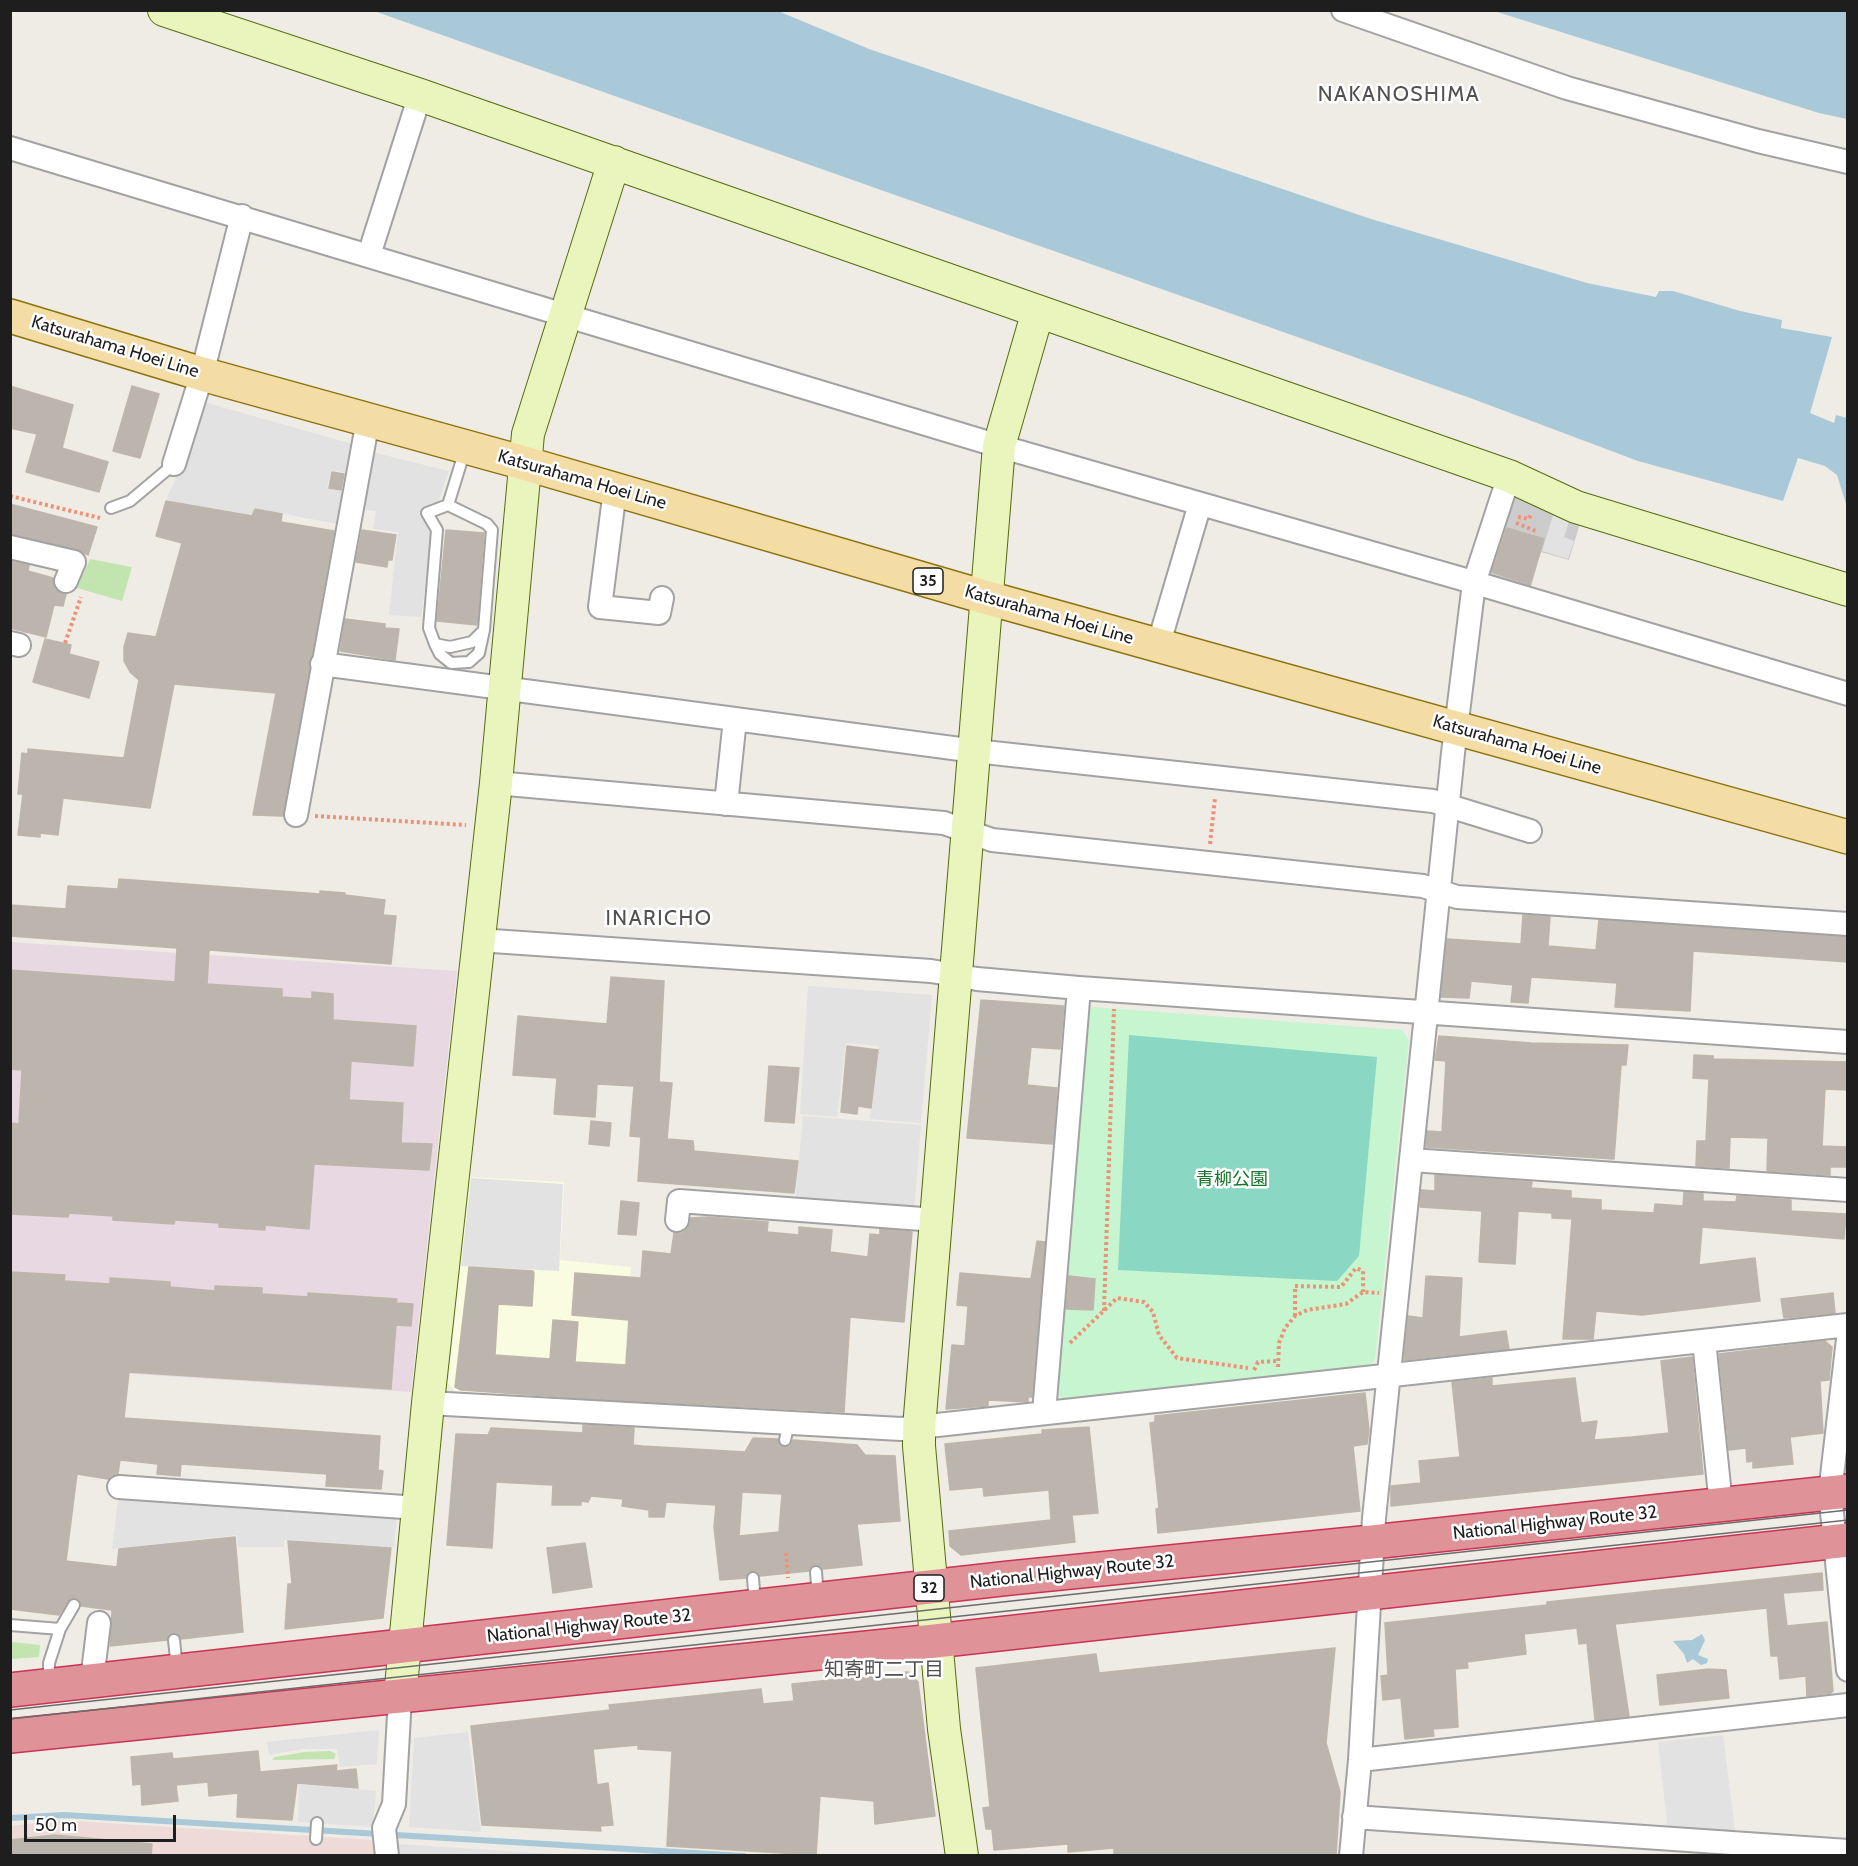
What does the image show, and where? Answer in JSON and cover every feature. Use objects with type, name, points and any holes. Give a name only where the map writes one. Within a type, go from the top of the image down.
[{"type":"highway","name":"National Highway Route 32","points":[[10,1690],[92,1680],[176,1655],[404,1647],[754,1593],[817,1586],[931,1588],[1839,1492]]},
{"type":"highway","points":[[10,1736],[935,1641],[1370,1591],[1840,1541]]},
{"type":"main road","name":"Katsurahama Hoei Line","points":[[10,316],[202,374],[524,463],[988,598],[1848,837]]},
{"type":"street","points":[[164,10],[614,162],[1509,476],[1576,507],[1848,590]]},
{"type":"street","points":[[1343,10],[1567,88],[1758,141],[1848,162]]},
{"type":"street","points":[[369,255],[420,95]]},
{"type":"street","points":[[10,148],[242,216],[999,446],[1848,694]]},
{"type":"street","points":[[386,1843],[394,1798],[404,1647],[428,1403],[496,783],[524,463],[528,434],[614,162]]},
{"type":"street","points":[[174,464],[202,374],[242,216]]},
{"type":"street","points":[[962,1856],[944,1729],[935,1641],[919,1428],[999,446],[1038,311]]},
{"type":"street","points":[[296,815],[368,420]]},
{"type":"street","points":[[1351,1856],[1360,1760],[1372,1542],[1457,728],[1474,583],[1509,476]]},
{"type":"street","points":[[615,489],[600,608],[660,613],[662,598]]},
{"type":"street","points":[[1158,646],[1200,504]]},
{"type":"street","points":[[10,547],[74,562],[74,589]]},
{"type":"street","points":[[322,664],[975,751],[1434,801],[1530,831]]},
{"type":"street","points":[[726,804],[735,719]]},
{"type":"street","points":[[496,783],[944,824],[992,840],[1423,886],[1457,897],[1848,924]]},
{"type":"street","points":[[478,940],[931,971],[956,976],[1079,988],[1848,1042]]},
{"type":"street","points":[[1044,1413],[1079,988]]},
{"type":"street","points":[[1411,1160],[1848,1191]]},
{"type":"street","points":[[677,1220],[679,1201],[784,1219],[936,1220]]},
{"type":"street","points":[[428,1403],[787,1431],[901,1429],[1848,1325]]},
{"type":"street","points":[[1848,1339],[1839,1492],[1848,1670]]},
{"type":"street","points":[[1704,1341],[1721,1505]]},
{"type":"street","points":[[119,1487],[418,1508]]},
{"type":"street","points":[[92,1680],[99,1623]]},
{"type":"street","points":[[1360,1760],[1848,1705]]},
{"type":"street","points":[[1354,1817],[1848,1851]]},
{"type":"lane","points":[[448,505],[466,447]]},
{"type":"lane","points":[[111,508],[130,501],[174,464]]},
{"type":"lane","points":[[448,505],[487,524],[492,530],[484,630],[479,653],[469,662],[451,663],[440,654],[428,622],[436,530],[427,513],[448,505]]},
{"type":"lane","points":[[435,644],[450,647],[467,643],[484,630]]},
{"type":"lane","points":[[49,1685],[49,1663],[60,1629],[74,1605]]},
{"type":"lane","points":[[10,1625],[60,1629]]},
{"type":"lane","points":[[316,1839],[317,1823]]},
{"type":"path","points":[[10,496],[106,519],[111,508]]},
{"type":"path","points":[[1516,523],[1538,532]]},
{"type":"path","points":[[65,643],[74,589]]},
{"type":"path","points":[[1208,863],[1217,776]]},
{"type":"path","points":[[296,815],[475,826]]},
{"type":"path","points":[[1104,1311],[1114,1005]]},
{"type":"path","points":[[1295,1316],[1295,1286],[1341,1287],[1356,1268],[1363,1270],[1364,1292]]},
{"type":"path","points":[[1279,1389],[1279,1343],[1285,1328],[1295,1316],[1307,1310],[1346,1304],[1364,1292],[1385,1293]]},
{"type":"path","points":[[1048,1364],[1117,1298],[1144,1302],[1152,1312],[1160,1335],[1178,1358],[1254,1370]]},
{"type":"path","points":[[786,1553],[788,1572]]},
{"type":"shaded area","points":[[200,401],[356,445],[351,474],[331,470],[327,488],[347,493],[342,525],[254,508],[252,516],[166,500],[181,467]]},
{"type":"shaded area","points":[[368,451],[449,471],[436,509],[421,617],[389,615],[398,532],[373,529],[376,511],[358,509]]},
{"type":"shaded area","points":[[1519,494],[1581,520],[1569,560],[1541,552],[1530,590],[1492,578],[1487,570],[1511,496]]},
{"type":"shaded area","points":[[1555,509],[1571,516],[1564,537],[1574,541],[1568,559],[1542,551]]},
{"type":"shaded area","points":[[10,942],[457,971],[411,1392],[11,1366]]},
{"type":"shaded area","points":[[808,986],[932,995],[921,1123],[870,1119],[879,1046],[846,1043],[837,1117],[800,1114]]},
{"type":"shaded area","points":[[803,1116],[921,1125],[914,1211],[795,1202]]},
{"type":"shaded area","points":[[470,1177],[564,1182],[560,1260],[631,1267],[622,1402],[455,1391],[448,1383]]},
{"type":"shaded area","points":[[471,1178],[563,1184],[559,1271],[461,1266]]},
{"type":"shaded area","points":[[118,1498],[286,1507],[286,1524],[287,1507],[397,1515],[394,1547],[284,1540],[284,1547],[238,1547],[237,1535],[112,1549]]},
{"type":"shaded area","points":[[379,1730],[377,1764],[340,1767],[337,1749],[302,1749],[269,1755],[267,1742]]},
{"type":"shaded area","points":[[468,1732],[481,1832],[409,1827],[414,1738]]},
{"type":"shaded area","points":[[1723,1735],[1736,1838],[1668,1831],[1658,1742]]},
{"type":"shaded area","points":[[299,1784],[376,1791],[373,1827],[298,1822]]},
{"type":"shaded area","points":[[59,1820],[372,1840],[375,1855],[11,1855],[10,1826]]},
{"type":"shaded area","points":[[397,1844],[568,1855],[397,1855]]},
{"type":"green space","points":[[90,559],[132,567],[122,601],[77,588]]},
{"type":"green space","name":"青柳公園","points":[[1093,1007],[1402,1030],[1409,1040],[1375,1360],[1369,1366],[1063,1399],[1053,1392],[1085,1013]]},
{"type":"green space","points":[[1129,1035],[1377,1057],[1359,1256],[1337,1281],[1118,1270]]},
{"type":"green space","points":[[11,1642],[40,1645],[39,1657],[11,1659]]},
{"type":"green space","points":[[330,1751],[336,1754],[334,1759],[272,1760],[275,1757],[305,1752]]},
{"type":"water","points":[[374,11],[778,11],[869,49],[1371,219],[1587,283],[1656,297],[1659,291],[1673,291],[1740,311],[1782,320],[1781,328],[1832,337],[1810,413],[1834,423],[1836,415],[1847,418],[1847,507],[1837,475],[1825,466],[1798,458],[1783,501],[1638,461],[1473,399]]},
{"type":"water","points":[[1494,11],[1847,11],[1847,119],[1819,113]]},
{"type":"water","points":[[1702,1634],[1705,1640],[1698,1655],[1708,1659],[1707,1663],[1701,1665],[1693,1659],[1687,1663],[1684,1654],[1673,1641],[1692,1640]]},
{"type":"building","points":[[10,386],[73,405],[62,448],[108,462],[99,492],[26,472],[37,434],[10,428]]},
{"type":"building","points":[[132,386],[159,394],[140,458],[113,451]]},
{"type":"building","points":[[332,472],[344,474],[341,490],[329,488]]},
{"type":"building","points":[[166,501],[252,516],[255,509],[282,514],[281,522],[334,531],[283,816],[253,815],[276,693],[174,684],[150,808],[63,798],[58,835],[40,833],[40,837],[18,835],[23,794],[18,794],[22,753],[28,754],[28,749],[124,758],[139,680],[130,672],[124,661],[124,647],[128,633],[156,637],[182,543],[156,536]]},
{"type":"building","points":[[10,504],[97,527],[88,555],[77,549],[10,534]]},
{"type":"building","points":[[1507,528],[1544,539],[1530,585],[1492,572]]},
{"type":"building","points":[[362,530],[396,535],[392,560],[388,560],[387,567],[356,562]]},
{"type":"building","points":[[446,530],[484,533],[477,625],[437,621]]},
{"type":"building","points":[[10,561],[29,565],[28,571],[53,578],[55,589],[66,594],[63,606],[54,605],[46,637],[10,628]]},
{"type":"building","points":[[345,619],[385,624],[385,628],[399,629],[395,660],[340,651]]},
{"type":"building","points":[[45,639],[71,645],[69,654],[99,662],[89,698],[33,682]]},
{"type":"building","points":[[119,879],[320,894],[320,891],[385,900],[383,915],[396,916],[391,964],[209,950],[207,984],[282,989],[282,997],[312,999],[312,992],[333,994],[333,1020],[416,1026],[413,1066],[351,1061],[349,1100],[403,1103],[401,1143],[432,1144],[429,1170],[314,1164],[309,1229],[265,1225],[265,1230],[219,1227],[219,1223],[175,1220],[174,1224],[113,1220],[113,1216],[69,1213],[68,1217],[10,1214],[10,1123],[19,1124],[22,1070],[10,1069],[10,970],[175,982],[177,948],[10,936],[10,905],[66,909],[68,886],[118,889]]},
{"type":"building","points":[[1523,915],[1550,917],[1548,946],[1596,950],[1599,920],[1848,937],[1848,962],[1693,951],[1690,1011],[1615,1007],[1617,983],[1531,977],[1528,1003],[1511,1002],[1513,985],[1471,981],[1469,998],[1441,997],[1447,939],[1521,944]]},
{"type":"building","points":[[611,977],[664,981],[659,1082],[672,1083],[667,1139],[693,1141],[694,1151],[798,1161],[794,1193],[638,1181],[641,1137],[630,1136],[634,1086],[597,1084],[595,1117],[554,1114],[557,1078],[513,1075],[518,1016],[607,1024]]},
{"type":"building","points":[[981,1000],[1064,1006],[1060,1049],[1031,1047],[1027,1085],[1057,1088],[1053,1144],[967,1138]]},
{"type":"building","points":[[1439,1036],[1531,1043],[1628,1045],[1626,1065],[1621,1065],[1614,1159],[1426,1147],[1427,1131],[1442,1132],[1446,1061],[1435,1060]]},
{"type":"building","points":[[847,1046],[878,1050],[871,1108],[858,1106],[857,1114],[841,1112]]},
{"type":"building","points":[[1694,1055],[1713,1056],[1713,1059],[1848,1062],[1848,1090],[1825,1089],[1822,1146],[1848,1147],[1848,1167],[1830,1167],[1830,1175],[1767,1171],[1768,1138],[1730,1137],[1729,1168],[1696,1166],[1697,1141],[1706,1141],[1709,1079],[1693,1078]]},
{"type":"building","points":[[769,1066],[799,1068],[794,1123],[765,1121]]},
{"type":"building","points":[[591,1121],[611,1123],[609,1146],[589,1144]]},
{"type":"building","points":[[1435,1175],[1532,1182],[1531,1188],[1571,1191],[1571,1198],[1601,1200],[1601,1210],[1654,1213],[1655,1204],[1683,1206],[1684,1192],[1703,1194],[1703,1201],[1736,1202],[1737,1196],[1791,1200],[1791,1211],[1846,1214],[1844,1239],[1702,1227],[1699,1265],[1755,1258],[1760,1301],[1642,1315],[1596,1311],[1593,1339],[1563,1339],[1572,1219],[1552,1218],[1552,1213],[1518,1211],[1515,1264],[1479,1262],[1482,1211],[1420,1207],[1421,1190],[1435,1191]]},
{"type":"building","points":[[621,1201],[639,1203],[636,1235],[618,1234]]},
{"type":"building","points":[[707,1217],[768,1222],[767,1232],[799,1235],[799,1227],[832,1230],[830,1252],[868,1257],[870,1234],[880,1235],[880,1229],[912,1232],[904,1322],[850,1317],[844,1412],[576,1398],[461,1390],[455,1387],[469,1267],[533,1271],[534,1273],[532,1306],[498,1304],[495,1355],[550,1359],[553,1320],[578,1322],[575,1362],[626,1365],[629,1320],[572,1315],[575,1273],[641,1278],[643,1251],[671,1254],[674,1233],[682,1233],[688,1228],[691,1218]]},
{"type":"building","points":[[1037,1241],[1045,1242],[1032,1397],[1028,1397],[1028,1402],[988,1400],[988,1406],[946,1409],[952,1345],[965,1346],[968,1306],[957,1305],[960,1273],[1031,1279]]},
{"type":"building","points":[[10,1272],[65,1275],[64,1281],[110,1284],[110,1278],[170,1282],[170,1287],[215,1291],[215,1286],[262,1288],[262,1294],[308,1297],[308,1293],[397,1299],[396,1303],[413,1304],[411,1326],[396,1325],[391,1389],[129,1372],[124,1418],[380,1436],[378,1470],[383,1471],[381,1489],[326,1486],[327,1474],[181,1464],[180,1476],[157,1474],[158,1464],[120,1460],[118,1474],[108,1479],[77,1474],[66,1561],[117,1567],[119,1549],[235,1537],[243,1632],[181,1639],[174,1633],[169,1634],[167,1640],[110,1646],[112,1610],[81,1606],[80,1601],[75,1598],[68,1601],[59,1615],[10,1609]]},
{"type":"building","points":[[1069,1276],[1095,1279],[1093,1310],[1066,1309]]},
{"type":"building","points":[[1426,1276],[1462,1278],[1459,1337],[1506,1331],[1509,1349],[1404,1360],[1408,1316],[1423,1318]]},
{"type":"building","points":[[1833,1293],[1835,1313],[1784,1318],[1781,1299]]},
{"type":"building","points":[[1825,1341],[1832,1347],[1829,1380],[1820,1381],[1823,1433],[1790,1437],[1793,1464],[1753,1468],[1753,1461],[1747,1462],[1746,1448],[1729,1450],[1719,1354]]},
{"type":"building","points":[[1692,1357],[1703,1474],[1391,1506],[1391,1486],[1421,1483],[1419,1461],[1460,1457],[1452,1382],[1492,1378],[1492,1386],[1575,1378],[1581,1423],[1597,1421],[1594,1440],[1632,1437],[1669,1433],[1661,1361]]},
{"type":"building","points":[[1365,1393],[1369,1431],[1367,1444],[1353,1446],[1360,1511],[1158,1533],[1156,1509],[1159,1508],[1150,1423],[1155,1422],[1155,1416]]},
{"type":"building","points":[[583,1425],[634,1428],[633,1445],[745,1452],[753,1438],[778,1439],[784,1447],[790,1446],[793,1440],[857,1445],[865,1455],[895,1456],[900,1521],[857,1524],[862,1565],[823,1569],[815,1565],[809,1571],[760,1576],[752,1571],[746,1578],[720,1580],[714,1527],[716,1505],[666,1502],[664,1517],[649,1517],[649,1510],[622,1506],[623,1499],[591,1496],[588,1502],[581,1501],[581,1505],[552,1505],[553,1485],[496,1482],[492,1548],[447,1545],[456,1434],[488,1435],[491,1428],[583,1433]],"holes":[[[742,1492],[782,1494],[779,1532],[739,1536]]]},
{"type":"building","points":[[1089,1427],[1098,1513],[1072,1515],[1075,1542],[961,1555],[950,1546],[949,1531],[1051,1520],[1049,1490],[984,1496],[983,1487],[950,1490],[945,1444],[1042,1434],[1042,1430]]},
{"type":"building","points":[[288,1541],[391,1548],[383,1618],[285,1629],[288,1584],[292,1584]]},
{"type":"building","points":[[585,1543],[592,1587],[553,1593],[547,1548]]},
{"type":"building","points":[[1822,1573],[1823,1590],[1783,1593],[1787,1626],[1827,1622],[1833,1691],[1831,1693],[1807,1696],[1806,1676],[1780,1679],[1778,1656],[1771,1656],[1767,1608],[1615,1624],[1629,1716],[1595,1720],[1587,1643],[1579,1644],[1577,1628],[1524,1634],[1526,1654],[1467,1662],[1468,1668],[1455,1669],[1458,1727],[1433,1729],[1434,1736],[1405,1739],[1401,1698],[1383,1700],[1381,1676],[1388,1675],[1385,1623],[1547,1605],[1547,1602]]},
{"type":"building","points":[[1335,1648],[1326,1743],[1340,1792],[1336,1856],[1114,1856],[1114,1848],[1068,1852],[1068,1844],[994,1850],[992,1829],[986,1829],[983,1808],[990,1807],[976,1668],[1096,1654],[1099,1673]]},
{"type":"building","points":[[1709,1669],[1726,1670],[1729,1698],[1660,1705],[1657,1675]]},
{"type":"building","points":[[908,1672],[918,1682],[935,1816],[875,1824],[874,1801],[820,1796],[816,1855],[667,1846],[672,1751],[638,1749],[638,1745],[593,1749],[597,1785],[608,1783],[613,1825],[600,1826],[601,1831],[482,1825],[471,1726],[610,1710],[609,1705],[761,1689],[763,1704],[794,1701],[792,1684]]},
{"type":"building","points":[[258,1751],[260,1772],[337,1765],[336,1771],[356,1769],[358,1788],[297,1783],[292,1820],[237,1817],[238,1793],[209,1796],[208,1782],[176,1785],[178,1801],[142,1805],[141,1784],[133,1785],[131,1757],[172,1753],[173,1759]]},
{"type":"building","points":[[55,1835],[152,1844],[151,1856],[10,1856],[10,1840]]},
{"type":"waterway","points":[[10,1818],[64,1815],[744,1856]]},
{"type":"tram line","points":[[10,1710],[1848,1510]]},
{"type":"tram line","points":[[10,1719],[1848,1520]]},
{"type":"district","name":"NAKANOSHIMA","points":[[1399,95]]},
{"type":"district","name":"INARICHO","points":[[659,919]]},
{"type":"district","name":"知寄町二丁目","points":[[884,1670]]}]
